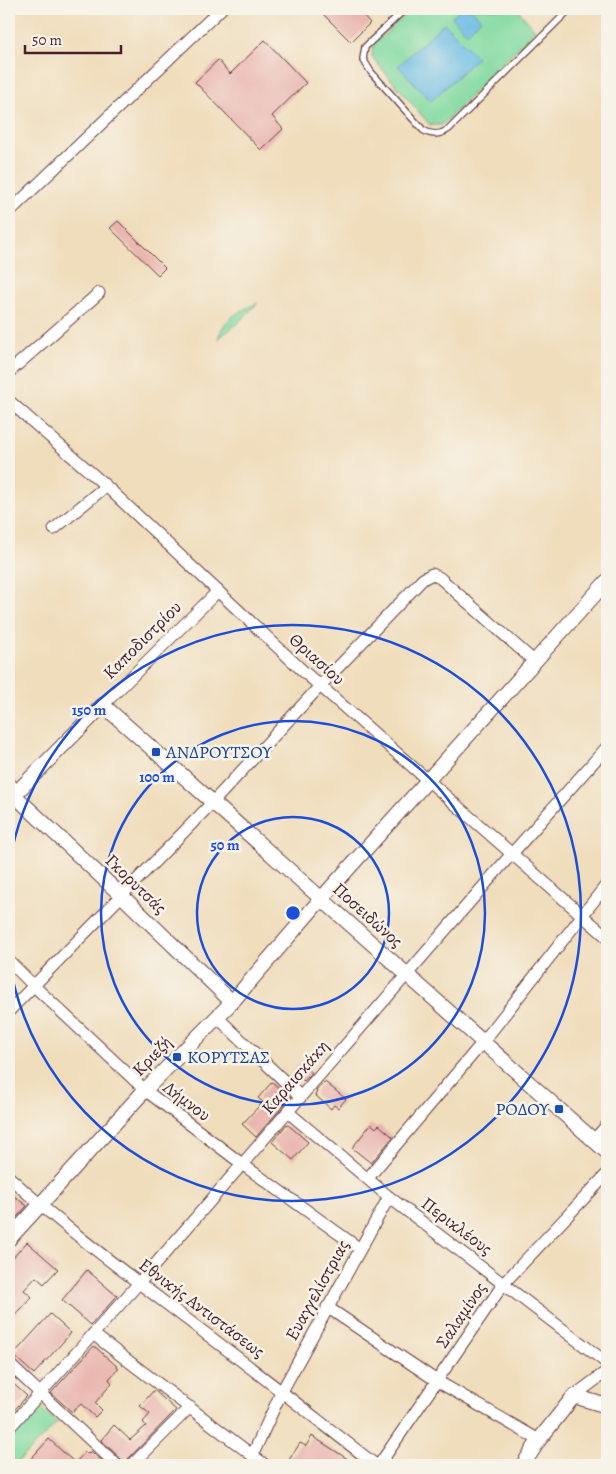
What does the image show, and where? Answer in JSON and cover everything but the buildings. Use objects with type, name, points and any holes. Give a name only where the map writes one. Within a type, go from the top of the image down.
[{"type":"street","points":[[9,212],[221,9]]},
{"type":"street","points":[[9,372],[99,293]]},
{"type":"street","name":"Θριασίου","points":[[9,401],[106,486],[320,686],[607,936]]},
{"type":"street","points":[[54,529],[106,486]]},
{"type":"street","points":[[9,1011],[213,802],[320,686],[423,579],[432,574],[440,578],[535,662]]},
{"type":"street","name":"Κριεζή","points":[[9,1239],[145,1090],[232,1002],[321,899],[607,581]]},
{"type":"street","name":"Καποδιστρίου","points":[[10,793],[103,705],[218,591]]},
{"type":"street","name":"Ποσειδώνος","points":[[103,705],[607,1152]]},
{"type":"street","name":"Καραισκάκη","points":[[9,1428],[140,1283],[512,853],[607,747]]},
{"type":"street","name":"Γκορυτσάς","points":[[10,793],[122,896],[232,1002]]},
{"type":"street","points":[[368,1178],[483,1042],[607,884]]},
{"type":"street","name":"Λήμνου","points":[[9,961],[145,1090],[242,1164],[360,1249]]},
{"type":"street","points":[[217,1017],[301,1097]]},
{"type":"street","name":"Περικλέους","points":[[288,1112],[389,1197],[607,1363]]},
{"type":"street","points":[[594,1140],[607,1125]]},
{"type":"street","name":"Σαλαμίνος","points":[[378,1465],[504,1283],[607,1174]]},
{"type":"street","name":"Εθνικής Αντιστάσεως","points":[[9,1176],[39,1205],[378,1465]]},
{"type":"street","name":"Ευαγγελίστριας","points":[[252,1456],[282,1390],[389,1197]]},
{"type":"street","points":[[327,1307],[437,1381],[539,1440]]},
{"type":"street","points":[[93,1334],[264,1465]]},
{"type":"street","points":[[9,1364],[117,1465]]},
{"type":"street","points":[[523,1465],[539,1440],[574,1396],[607,1371]]},
{"type":"street","points":[[574,1396],[607,1406]]},
{"type":"street","points":[[132,1465],[190,1408]]},
{"type":"lane","points":[[405,9],[365,48],[364,59],[370,72],[423,130],[429,134],[436,135],[449,129],[570,9]]},
{"type":"green space","points":[[411,9],[517,9],[535,30],[442,125],[430,125],[372,57],[373,45]]},
{"type":"green space","points":[[258,303],[218,339],[228,320],[239,312]]},
{"type":"green space","points":[[40,1407],[57,1423],[15,1465],[9,1459],[9,1438]]},
{"type":"water","points":[[460,9],[471,9],[481,19],[467,33],[452,17]]},
{"type":"water","points":[[444,23],[477,58],[431,101],[398,66]]},
{"type":"place","name":"ΑΝΔΡΟΥΤΣΟΥ","points":[[156,752]]},
{"type":"place","name":"ΚΟΡΥΤΣΑΣ","points":[[177,1057]]},
{"type":"place","name":"ΡΟΔΟΥ","points":[[559,1109]]}]
